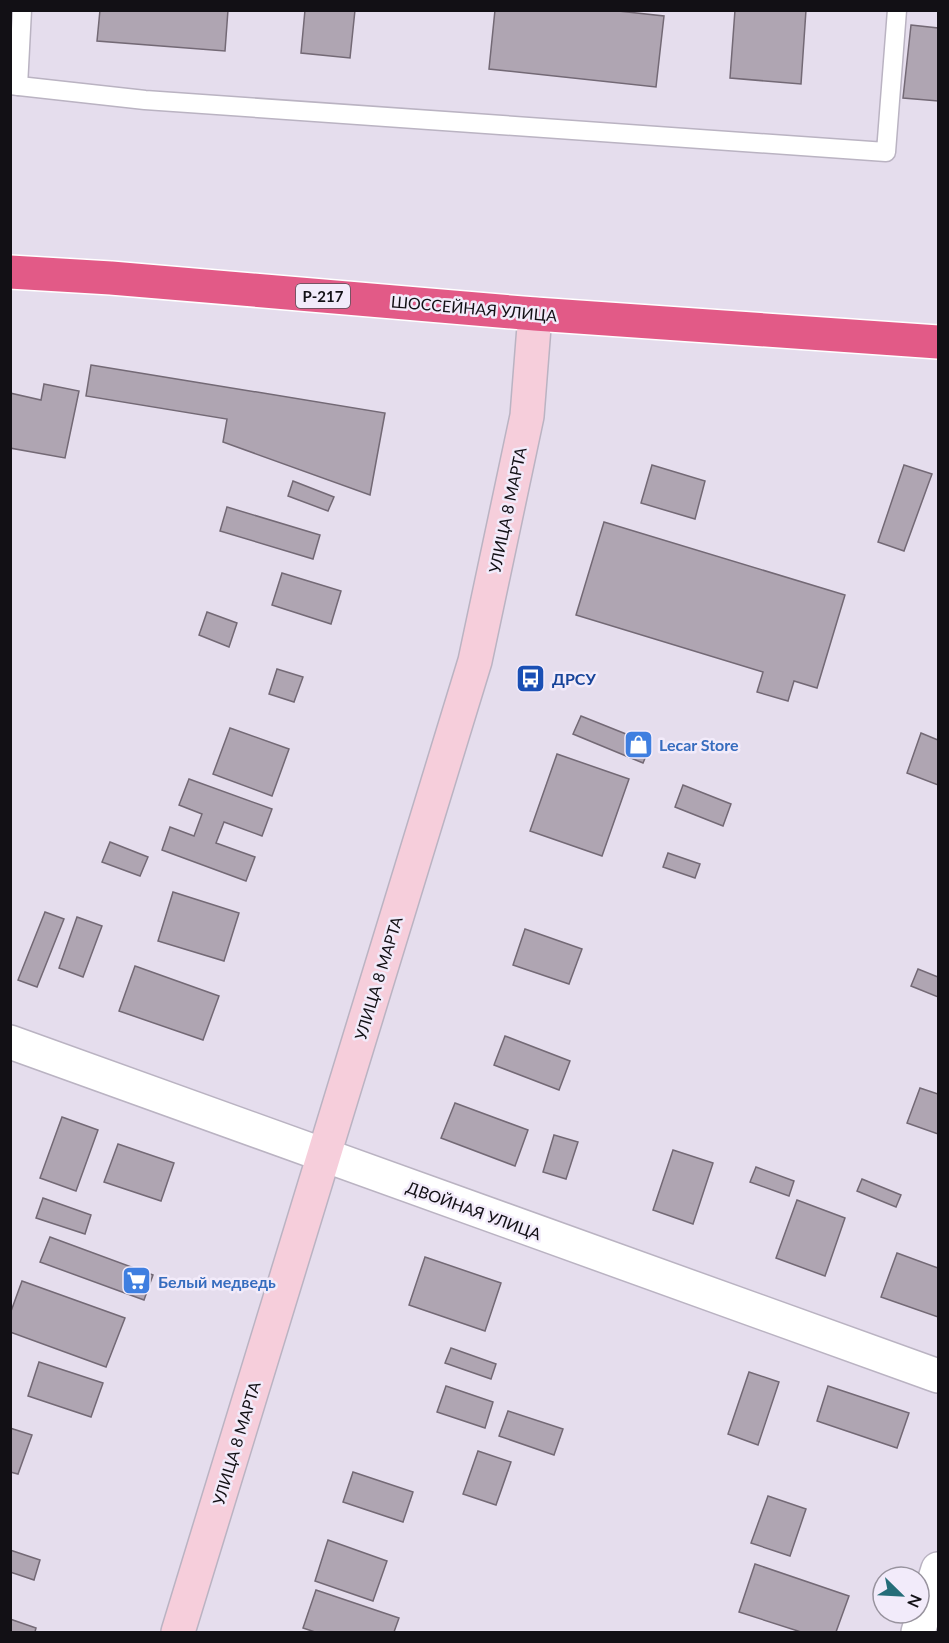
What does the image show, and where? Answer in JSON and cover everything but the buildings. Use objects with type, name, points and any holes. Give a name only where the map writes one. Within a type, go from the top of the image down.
[{"type":"highway","name":"ШОССЕЙНАЯ УЛИЦА","points":[[10,272],[111,278],[535,314],[939,342]]},
{"type":"main road","name":"УЛИЦА 8 МАРТА","points":[[178,1632],[475,661],[527,416],[535,314]]},
{"type":"street","name":"ДВОЙНАЯ УЛИЦА","points":[[10,1042],[939,1376]]},
{"type":"street","points":[[918,1632],[939,1569]]},
{"type":"lane","points":[[22,10],[14,85],[145,100],[886,152],[897,10]]},
{"type":"place","name":"ДРСУ","points":[[531,678]]},
{"type":"place","name":"Lecar Store","points":[[638,744]]},
{"type":"place","name":"Белый медведь","points":[[137,1281]]}]
